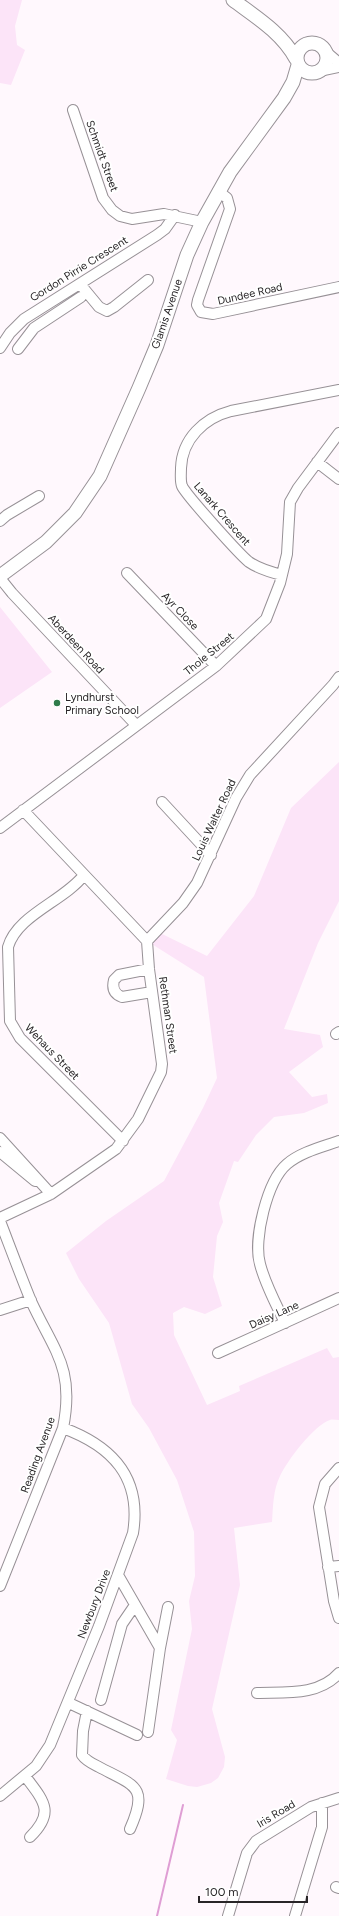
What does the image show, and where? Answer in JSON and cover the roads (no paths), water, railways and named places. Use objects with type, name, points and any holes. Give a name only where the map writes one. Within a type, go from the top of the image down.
[{"type":"main road","points":[[233,0],[273,30],[290,48],[303,70],[315,72],[326,62],[325,51],[317,43],[298,42],[273,30]]},
{"type":"main road","points":[[297,62],[299,49],[306,43]]},
{"type":"main road","name":"Glamis Avenue","points":[[0,577],[46,542],[74,513],[90,492],[123,428],[157,345],[187,255],[202,222],[218,191],[284,98],[293,82],[297,62]]},
{"type":"main road","name":"Glamis Avenue","points":[[284,98],[315,72]]},
{"type":"main road","name":"Glamis Avenue","points":[[0,568],[54,532]]},
{"type":"street","points":[[325,51],[339,63]]},
{"type":"street","points":[[315,72],[339,67]]},
{"type":"street","name":"Schmidt Street","points":[[73,110],[92,169],[108,206],[120,216],[132,219],[164,214],[175,215],[202,222]]},
{"type":"street","name":"Dundee Road","points":[[218,191],[227,198],[230,209],[198,300],[197,305],[201,312],[213,314],[339,287]]},
{"type":"street","name":"Gordon Pirrie Crescent","points":[[0,348],[10,333],[24,319],[157,235],[165,229],[175,215]]},
{"type":"street","points":[[80,284],[99,307],[107,310],[114,308],[148,280]]},
{"type":"street","points":[[18,349],[34,328],[82,298]]},
{"type":"street","name":"Lanark Crescent","points":[[282,575],[264,570],[248,561],[186,492],[181,478],[182,459],[192,435],[214,416],[236,409],[339,390]]},
{"type":"street","name":"Thole Street","points":[[0,828],[216,666],[266,619],[282,575],[287,554],[290,502],[298,488],[339,433]]},
{"type":"street","points":[[317,462],[339,479]]},
{"type":"street","points":[[0,522],[7,515],[39,496]]},
{"type":"street","name":"Ayr Close","points":[[127,573],[216,666]]},
{"type":"street","name":"Aberdeen Road","points":[[0,577],[12,594],[136,725]]},
{"type":"street","name":"Louis Walter Road","points":[[147,941],[183,902],[197,883],[236,798],[250,775],[334,686],[339,677]]},
{"type":"street","points":[[162,802],[211,855]]},
{"type":"street","points":[[23,810],[147,941]]},
{"type":"street","name":"Wehaus Street","points":[[84,875],[74,885],[20,927],[10,939],[8,947],[10,1021],[20,1038],[123,1141]]},
{"type":"street","name":"Rethman Street","points":[[0,1220],[52,1194],[98,1162],[123,1141],[138,1119],[162,1067],[149,969],[147,941]]},
{"type":"street","points":[[149,969],[119,975],[114,980],[113,987],[117,994],[122,997],[152,992]]},
{"type":"street","points":[[0,1138],[30,1168],[43,1186]]},
{"type":"street","points":[[285,1323],[263,1274],[258,1254],[259,1234],[268,1196],[275,1178],[286,1165],[306,1154],[339,1141]]},
{"type":"street","points":[[0,1152],[52,1194]]},
{"type":"street","name":"Reading Avenue","points":[[0,1220],[31,1300],[62,1363],[67,1393],[63,1428],[0,1586]]},
{"type":"street","name":"Daisy Lane","points":[[218,1353],[339,1298]]},
{"type":"street","points":[[0,1310],[31,1300]]},
{"type":"street","name":"Newbury Drive","points":[[0,1796],[36,1766],[50,1745],[69,1703],[130,1544],[135,1520],[133,1498],[128,1481],[119,1465],[103,1448],[89,1438],[63,1428]]},
{"type":"street","points":[[339,1468],[325,1484],[319,1507],[334,1601],[339,1618]]},
{"type":"street","points":[[328,1567],[339,1566]]},
{"type":"street","points":[[118,1575],[160,1648]]},
{"type":"street","points":[[101,1700],[122,1624],[136,1605]]},
{"type":"street","points":[[148,1732],[160,1648],[168,1607]]},
{"type":"street","points":[[257,1693],[312,1690],[329,1682],[339,1673]]},
{"type":"street","points":[[69,1703],[136,1735]]},
{"type":"street","points":[[86,1711],[83,1730],[82,1754],[92,1764],[128,1782],[138,1793],[140,1801],[130,1829]]},
{"type":"street","points":[[25,1776],[38,1794],[45,1808],[42,1825],[30,1837]]},
{"type":"street","name":"Iris Road","points":[[228,1916],[251,1846],[262,1836],[311,1807],[339,1798]]},
{"type":"street","points":[[295,1916],[322,1826],[322,1803]]},
{"type":"waterway","points":[[157,1916],[183,1805]]},
{"type":"place","name":"Lyndhurst Primary School","points":[[57,703]]}]
